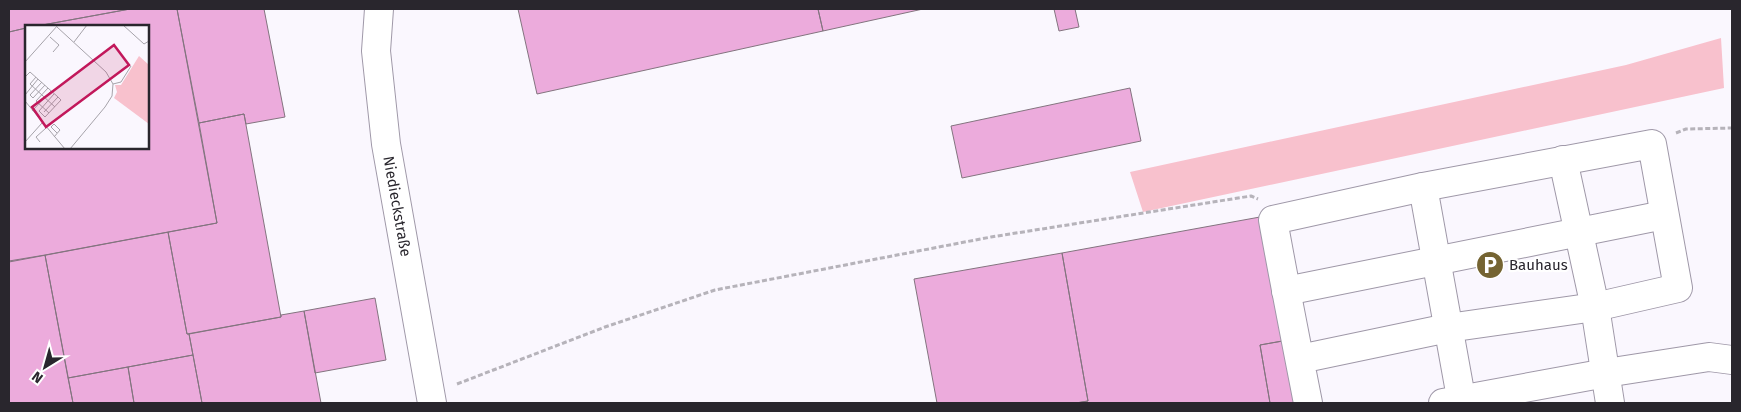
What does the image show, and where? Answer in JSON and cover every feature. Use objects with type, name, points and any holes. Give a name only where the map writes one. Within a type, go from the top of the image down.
[{"type":"street","name":"Niedieckstraße","points":[[379,9],[376,51],[386,144],[432,399]]},
{"type":"street","points":[[1300,359],[1448,328],[1595,307],[1678,288],[1652,144],[1423,187],[1273,220],[1308,403]]},
{"type":"street","points":[[1564,160],[1595,307],[1610,403]]},
{"type":"street","points":[[1423,187],[1448,328],[1455,402],[1606,373],[1709,357],[1732,360]]},
{"type":"street","points":[[1286,291],[1664,215]]},
{"type":"path","points":[[1652,144],[1686,129],[1732,128]]},
{"type":"path","points":[[432,399],[605,327],[715,290],[991,237],[1251,196],[1269,204],[1273,220]]},
{"type":"shaded area","points":[[1721,38],[1724,88],[1143,212],[1130,172],[1626,65]]},
{"type":"building","points":[[9,9],[130,9],[42,25],[25,25],[25,28],[9,32]]},
{"type":"building","points":[[130,9],[177,9],[217,223],[9,262],[9,32],[25,28],[25,149],[149,149],[149,25],[42,25]]},
{"type":"building","points":[[177,9],[264,9],[285,117],[246,124],[244,114],[199,123]]},
{"type":"building","points":[[518,9],[818,9],[823,31],[537,94]]},
{"type":"building","points":[[818,9],[923,9],[823,31]]},
{"type":"building","points":[[1054,9],[1075,9],[1079,27],[1059,31]]},
{"type":"building","points":[[1130,88],[1141,141],[962,178],[951,126]]},
{"type":"building","points":[[244,114],[281,317],[187,334],[168,232],[217,223],[199,123]]},
{"type":"building","points":[[1260,217],[1283,341],[1260,345],[1270,403],[1076,403],[1088,401],[1062,253]]},
{"type":"building","points":[[168,232],[187,334],[189,334],[193,355],[68,378],[45,255]]},
{"type":"building","points":[[1062,253],[1088,401],[1076,403],[937,403],[914,279]]},
{"type":"building","points":[[45,255],[73,403],[9,403],[9,261]]},
{"type":"building","points":[[375,298],[386,360],[315,373],[304,311]]},
{"type":"building","points":[[304,311],[321,403],[202,403],[189,334]]},
{"type":"building","points":[[1282,341],[1294,403],[1270,403],[1260,345]]},
{"type":"building","points":[[193,355],[202,403],[134,403],[128,367]]},
{"type":"building","points":[[128,367],[134,403],[73,403],[68,378]]},
{"type":"place","name":"Bauhaus","points":[[1490,265]]}]
